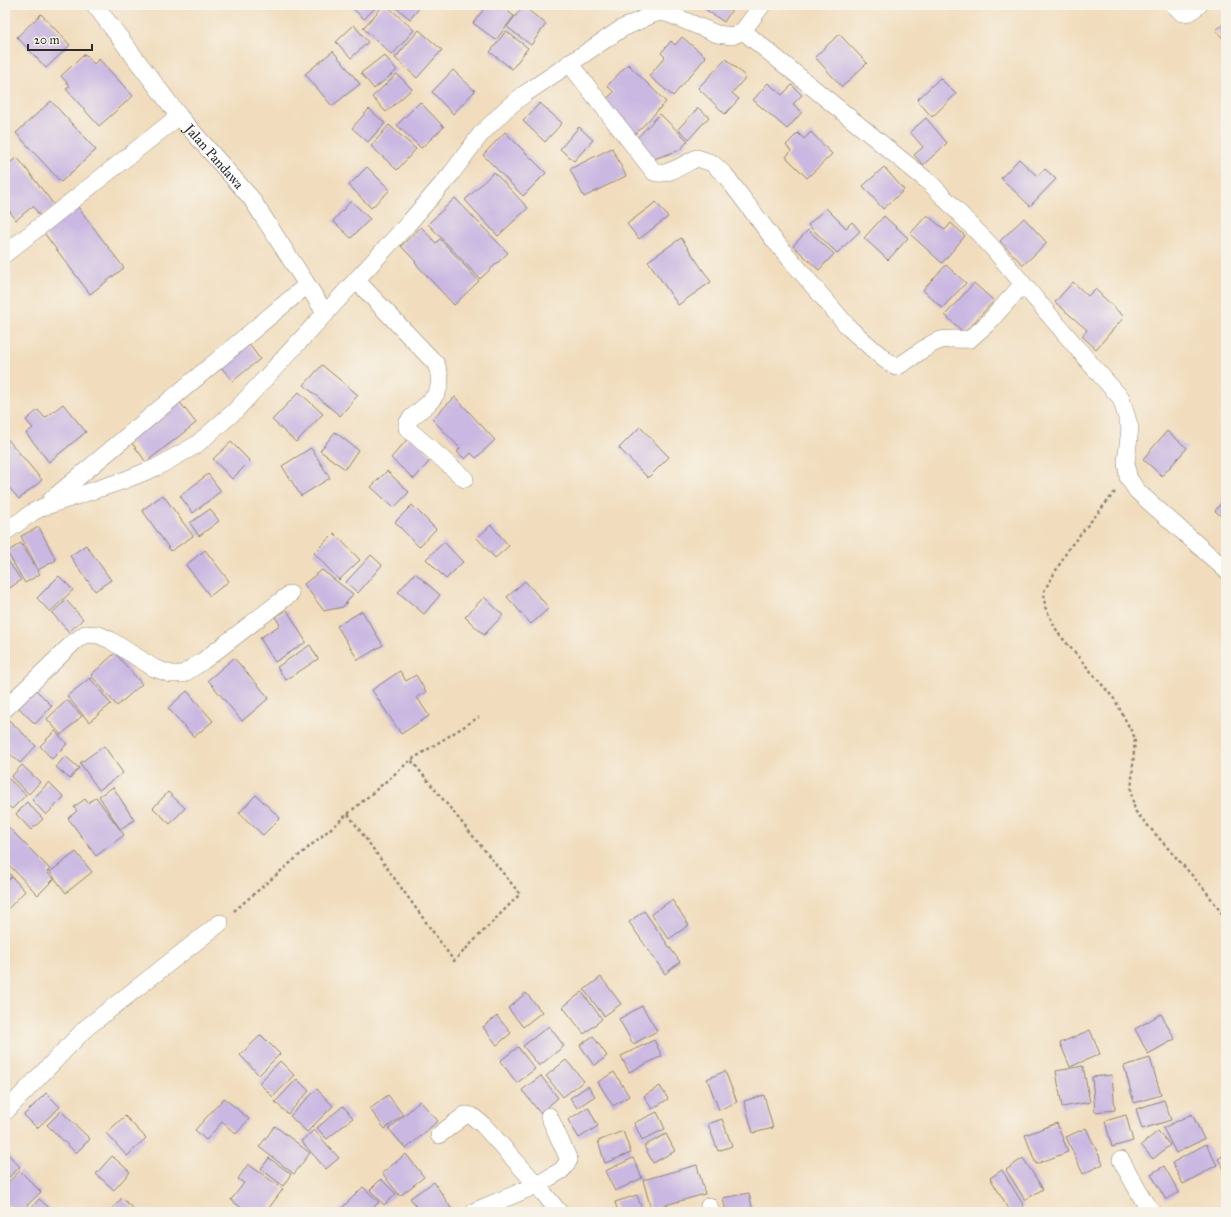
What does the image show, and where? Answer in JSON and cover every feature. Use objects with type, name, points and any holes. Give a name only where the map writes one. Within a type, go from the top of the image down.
[{"type":"street","name":"Jalan Pandawa","points":[[95,5],[179,116],[250,198],[326,314]]},
{"type":"street","points":[[5,532],[33,512],[43,507],[125,480],[157,467],[196,445],[235,411],[326,314],[407,225],[451,174],[485,130],[507,108],[569,63],[621,29],[651,14],[656,9],[717,34],[732,36],[743,31],[762,5]]},
{"type":"street","points":[[1174,5],[1182,13],[1190,12],[1199,5]]},
{"type":"street","points":[[743,31],[930,183],[991,246],[1094,369],[1122,398],[1130,428],[1126,462],[1128,477],[1137,491],[1226,570]]},
{"type":"street","points":[[569,63],[654,172],[658,174],[665,174],[697,158],[712,163],[725,175],[774,240],[849,328],[884,359],[896,367],[906,363],[920,350],[942,340],[970,339],[987,324],[1023,284]]},
{"type":"street","points":[[5,254],[179,116]]},
{"type":"street","points":[[356,280],[436,364],[440,384],[436,396],[410,420],[407,424],[408,428],[465,479]]},
{"type":"street","points":[[43,507],[307,285]]},
{"type":"street","points":[[5,708],[74,642],[85,634],[99,635],[110,640],[154,668],[171,674],[183,674],[203,661],[290,594]]},
{"type":"street","points":[[5,1112],[86,1028],[220,922]]},
{"type":"street","points":[[438,1135],[465,1115],[472,1116],[483,1125],[559,1212]]},
{"type":"street","points":[[475,1211],[537,1185],[562,1170],[569,1160],[549,1116]]},
{"type":"street","points":[[1121,1160],[1145,1203],[1152,1212]]},
{"type":"path","points":[[1128,477],[1069,548],[1044,591],[1045,607],[1058,634],[1115,700],[1135,738],[1131,792],[1136,811],[1205,890],[1226,918]]},
{"type":"path","points":[[220,922],[411,760],[479,717]]},
{"type":"path","points":[[348,814],[454,961],[520,894],[411,760]]},
{"type":"building","points":[[349,5],[378,5],[364,19]]},
{"type":"building","points":[[384,5],[386,5],[414,30],[392,55],[363,28]]},
{"type":"building","points":[[393,5],[422,5],[410,19]]},
{"type":"building","points":[[487,5],[499,5],[514,16],[496,40],[473,23]]},
{"type":"building","points":[[699,5],[735,5],[724,22]]},
{"type":"building","points":[[523,6],[546,24],[531,45],[507,27]]},
{"type":"building","points":[[41,14],[70,45],[46,68],[17,37]]},
{"type":"building","points":[[1226,22],[1226,42],[1216,30]]},
{"type":"building","points":[[354,25],[368,42],[351,58],[336,42]]},
{"type":"building","points":[[419,30],[442,50],[417,78],[395,58]]},
{"type":"building","points":[[506,31],[528,48],[512,69],[490,52]]},
{"type":"building","points":[[839,34],[867,63],[842,87],[815,57]]},
{"type":"building","points":[[682,37],[706,57],[673,96],[649,76],[665,57],[661,53],[671,41],[675,45]]},
{"type":"building","points":[[333,51],[360,84],[332,106],[305,74]]},
{"type":"building","points":[[85,54],[94,64],[99,59],[133,96],[99,126],[66,89],[70,86],[61,76]]},
{"type":"building","points":[[384,55],[397,70],[374,89],[361,73]]},
{"type":"building","points":[[726,59],[746,77],[732,93],[739,99],[725,114],[698,88]]},
{"type":"building","points":[[628,64],[666,102],[635,134],[603,102],[614,92],[607,86]]},
{"type":"building","points":[[453,70],[475,91],[453,114],[432,92]]},
{"type":"building","points":[[397,74],[412,89],[386,112],[372,97]]},
{"type":"building","points":[[940,78],[956,94],[932,117],[917,100]]},
{"type":"building","points":[[768,83],[782,95],[792,85],[802,95],[793,104],[802,112],[787,129],[753,100]]},
{"type":"building","points":[[51,101],[96,150],[61,182],[16,133]]},
{"type":"building","points":[[420,102],[444,127],[421,148],[397,125]]},
{"type":"building","points":[[540,103],[562,123],[545,142],[523,121]]},
{"type":"building","points":[[698,108],[709,117],[689,139],[678,129]]},
{"type":"building","points":[[369,109],[385,123],[368,142],[352,128]]},
{"type":"building","points":[[660,114],[688,141],[680,150],[651,160],[633,142]]},
{"type":"building","points":[[926,118],[947,143],[923,165],[914,155],[923,147],[910,132]]},
{"type":"building","points":[[389,125],[416,149],[397,170],[371,146]]},
{"type":"building","points":[[579,127],[593,140],[574,161],[560,149]]},
{"type":"building","points":[[505,132],[546,173],[523,196],[483,155]]},
{"type":"building","points":[[811,132],[832,154],[807,178],[786,157],[791,151],[786,145],[798,133],[804,139]]},
{"type":"building","points":[[612,148],[626,176],[584,197],[570,169]]},
{"type":"building","points":[[17,157],[55,206],[40,216],[33,206],[16,220],[5,205],[5,167]]},
{"type":"building","points":[[1019,159],[1037,176],[1045,169],[1056,179],[1030,206],[1001,178]]},
{"type":"building","points":[[367,167],[390,190],[371,208],[349,185]]},
{"type":"building","points":[[884,167],[904,190],[883,209],[863,186]]},
{"type":"building","points":[[494,172],[528,208],[498,236],[465,200]]},
{"type":"building","points":[[455,198],[508,253],[480,279],[428,224]]},
{"type":"building","points":[[351,201],[370,219],[351,238],[333,221]]},
{"type":"building","points":[[656,202],[668,217],[639,239],[627,224]]},
{"type":"building","points":[[78,207],[124,268],[90,294],[44,233]]},
{"type":"building","points":[[826,208],[846,228],[852,222],[860,231],[837,253],[808,225]]},
{"type":"building","points":[[927,215],[945,230],[951,223],[965,236],[942,263],[910,234]]},
{"type":"building","points":[[884,216],[908,238],[888,260],[864,238]]},
{"type":"building","points":[[1024,218],[1047,243],[1023,265],[1000,241]]},
{"type":"building","points":[[421,227],[436,243],[440,239],[479,281],[454,305],[401,246]]},
{"type":"building","points":[[808,230],[834,254],[819,270],[793,246]]},
{"type":"building","points":[[681,238],[711,282],[678,305],[648,261]]},
{"type":"building","points":[[946,265],[966,283],[942,308],[923,290]]},
{"type":"building","points":[[1073,282],[1088,296],[1095,289],[1124,317],[1096,349],[1082,336],[1087,330],[1055,302]]},
{"type":"building","points":[[974,283],[994,301],[964,333],[945,315]]},
{"type":"building","points":[[248,343],[260,359],[233,381],[220,366]]},
{"type":"building","points":[[322,365],[358,395],[340,416],[304,385]]},
{"type":"building","points":[[299,392],[323,414],[296,442],[272,420]]},
{"type":"building","points":[[455,397],[495,440],[476,458],[471,453],[465,459],[457,452],[460,448],[432,419]]},
{"type":"building","points":[[179,401],[196,423],[146,462],[129,439]]},
{"type":"building","points":[[63,404],[86,432],[49,462],[26,433],[33,428],[26,420],[38,410],[45,418]]},
{"type":"building","points":[[640,427],[669,457],[648,478],[619,448]]},
{"type":"building","points":[[1167,431],[1187,448],[1162,476],[1143,459]]},
{"type":"building","points":[[335,432],[358,450],[345,469],[320,451]]},
{"type":"building","points":[[5,436],[42,480],[19,499],[5,483]]},
{"type":"building","points":[[410,436],[433,457],[414,479],[391,458]]},
{"type":"building","points":[[231,442],[250,461],[232,479],[213,459]]},
{"type":"building","points":[[311,448],[330,478],[301,496],[282,466]]},
{"type":"building","points":[[387,471],[409,492],[394,508],[371,487]]},
{"type":"building","points":[[208,474],[221,491],[193,513],[180,496]]},
{"type":"building","points":[[163,495],[193,536],[171,551],[142,510]]},
{"type":"building","points":[[1226,497],[1226,520],[1215,511]]},
{"type":"building","points":[[412,505],[436,529],[419,547],[395,522]]},
{"type":"building","points":[[210,509],[219,521],[199,536],[190,523]]},
{"type":"building","points":[[491,525],[509,546],[495,558],[477,538]]},
{"type":"building","points":[[39,527],[56,560],[38,570],[21,536]]},
{"type":"building","points":[[334,533],[360,560],[339,580],[314,553]]},
{"type":"building","points":[[444,542],[463,562],[446,579],[426,559]]},
{"type":"building","points":[[21,543],[40,574],[25,583],[7,552]]},
{"type":"building","points":[[86,545],[111,580],[95,591],[70,556]]},
{"type":"building","points":[[205,550],[229,581],[210,596],[186,565]]},
{"type":"building","points":[[371,555],[382,565],[358,593],[346,582]]},
{"type":"building","points":[[5,556],[21,580],[7,590],[5,588]]},
{"type":"building","points":[[322,570],[353,594],[343,607],[324,611],[304,584]]},
{"type":"building","points":[[415,573],[440,595],[424,614],[398,592]]},
{"type":"building","points":[[59,576],[73,590],[50,612],[37,598]]},
{"type":"building","points":[[525,581],[549,608],[531,624],[507,597]]},
{"type":"building","points":[[484,597],[503,615],[484,635],[465,617]]},
{"type":"building","points":[[66,600],[83,619],[69,632],[52,613]]},
{"type":"building","points":[[287,610],[306,642],[275,662],[260,638],[280,625],[275,617]]},
{"type":"building","points":[[362,611],[383,645],[358,660],[337,626]]},
{"type":"building","points":[[310,645],[318,659],[286,680],[277,667]]},
{"type":"building","points":[[115,653],[142,684],[117,706],[91,675]]},
{"type":"building","points":[[234,658],[269,698],[242,721],[208,680]]},
{"type":"building","points":[[400,671],[406,681],[416,675],[426,692],[417,697],[429,716],[401,734],[372,690]]},
{"type":"building","points":[[90,678],[111,704],[89,722],[67,696]]},
{"type":"building","points":[[34,688],[52,706],[35,724],[17,706]]},
{"type":"building","points":[[187,691],[213,721],[194,737],[168,708]]},
{"type":"building","points":[[67,700],[82,716],[61,735],[47,719]]},
{"type":"building","points":[[9,720],[36,746],[20,763],[5,749],[5,724]]},
{"type":"building","points":[[55,731],[67,744],[52,759],[40,746]]},
{"type":"building","points":[[104,746],[123,773],[99,790],[80,763]]},
{"type":"building","points":[[65,756],[79,768],[70,779],[56,767]]},
{"type":"building","points":[[22,765],[40,782],[29,794],[11,777]]},
{"type":"building","points":[[7,777],[26,795],[12,809],[5,803],[5,778]]},
{"type":"building","points":[[49,782],[64,797],[46,815],[32,800]]},
{"type":"building","points":[[113,787],[134,820],[120,829],[99,796]]},
{"type":"building","points":[[168,792],[185,808],[170,824],[153,808]]},
{"type":"building","points":[[256,795],[280,818],[263,835],[239,813]]},
{"type":"building","points":[[96,797],[124,835],[96,856],[68,818],[77,811],[74,807],[85,799],[88,803]]},
{"type":"building","points":[[27,802],[43,819],[31,830],[16,814]]},
{"type":"building","points":[[6,825],[50,869],[47,872],[54,879],[38,895],[5,861]]},
{"type":"building","points":[[76,852],[92,872],[66,893],[50,872]]},
{"type":"building","points":[[5,870],[12,876],[5,884]]},
{"type":"building","points":[[12,877],[25,891],[5,912],[5,884]]},
{"type":"building","points":[[672,900],[689,925],[669,939],[651,914]]},
{"type":"building","points":[[644,911],[680,962],[665,974],[629,922]]},
{"type":"building","points":[[601,977],[621,1004],[604,1016],[584,990]]},
{"type":"building","points":[[582,992],[602,1019],[584,1034],[563,1007]]},
{"type":"building","points":[[526,993],[542,1012],[523,1027],[508,1008]]},
{"type":"building","points":[[642,1006],[657,1031],[633,1044],[619,1019]]},
{"type":"building","points":[[1161,1014],[1175,1039],[1148,1054],[1135,1029]]},
{"type":"building","points":[[497,1016],[511,1033],[497,1045],[483,1027]]},
{"type":"building","points":[[549,1026],[564,1046],[539,1066],[523,1046]]},
{"type":"building","points":[[1090,1030],[1100,1054],[1070,1067],[1060,1043]]},
{"type":"building","points":[[261,1035],[280,1054],[259,1075],[240,1055]]},
{"type":"building","points":[[593,1036],[607,1056],[594,1066],[580,1045]]},
{"type":"building","points":[[654,1040],[662,1056],[629,1072],[621,1056]]},
{"type":"building","points":[[518,1047],[535,1069],[517,1083],[500,1061]]},
{"type":"building","points":[[1150,1058],[1161,1095],[1134,1103],[1124,1066]]},
{"type":"building","points":[[566,1060],[584,1081],[563,1097],[546,1076]]},
{"type":"building","points":[[280,1061],[294,1075],[273,1097],[259,1083]]},
{"type":"building","points":[[1083,1066],[1090,1102],[1062,1107],[1056,1071]]},
{"type":"building","points":[[725,1071],[737,1102],[719,1110],[707,1079]]},
{"type":"building","points":[[614,1072],[629,1096],[613,1106],[598,1082]]},
{"type":"building","points":[[1112,1075],[1115,1110],[1095,1112],[1092,1077]]},
{"type":"building","points":[[541,1076],[558,1098],[540,1113],[522,1090]]},
{"type":"building","points":[[297,1079],[309,1091],[288,1114],[275,1102]]},
{"type":"building","points":[[588,1086],[595,1096],[577,1108],[570,1098]]},
{"type":"building","points":[[660,1086],[668,1099],[652,1109],[644,1096]]},
{"type":"building","points":[[317,1089],[333,1106],[307,1132],[290,1116]]},
{"type":"building","points":[[46,1093],[60,1107],[37,1128],[24,1115]]},
{"type":"building","points":[[388,1095],[403,1115],[385,1129],[370,1109]]},
{"type":"building","points":[[764,1095],[773,1128],[753,1133],[744,1101]]},
{"type":"building","points":[[224,1098],[249,1119],[236,1134],[222,1122],[206,1140],[195,1130]]},
{"type":"building","points":[[1164,1100],[1171,1120],[1142,1129],[1136,1109]]},
{"type":"building","points":[[420,1101],[438,1121],[406,1149],[389,1129]]},
{"type":"building","points":[[343,1106],[353,1118],[327,1139],[317,1128]]},
{"type":"building","points":[[588,1107],[598,1126],[579,1138],[568,1120]]},
{"type":"building","points":[[61,1111],[90,1139],[76,1153],[47,1125]]},
{"type":"building","points":[[657,1112],[665,1129],[642,1140],[634,1123]]},
{"type":"building","points":[[1192,1114],[1204,1139],[1176,1153],[1163,1128]]},
{"type":"building","points":[[1126,1115],[1133,1141],[1112,1147],[1105,1121]]},
{"type":"building","points":[[125,1116],[146,1138],[127,1156],[106,1133]]},
{"type":"building","points":[[722,1119],[732,1146],[718,1151],[708,1124]]},
{"type":"building","points":[[1057,1123],[1068,1152],[1036,1164],[1025,1135]]},
{"type":"building","points":[[275,1126],[310,1153],[294,1174],[259,1147]]},
{"type":"building","points":[[1086,1128],[1103,1164],[1083,1174],[1066,1137]]},
{"type":"building","points":[[314,1130],[339,1158],[326,1169],[301,1141]]},
{"type":"building","points":[[623,1131],[631,1153],[605,1163],[598,1141]]},
{"type":"building","points":[[1158,1131],[1170,1145],[1153,1159],[1141,1145]]},
{"type":"building","points":[[666,1134],[675,1151],[653,1163],[644,1146]]},
{"type":"building","points":[[1206,1144],[1217,1165],[1183,1184],[1172,1163]]},
{"type":"building","points":[[7,1153],[20,1167],[5,1181],[5,1155]]},
{"type":"building","points":[[406,1154],[424,1177],[400,1196],[382,1173]]},
{"type":"building","points":[[1226,1154],[1226,1172],[1218,1159]]},
{"type":"building","points":[[112,1156],[130,1172],[114,1190],[96,1174]]},
{"type":"building","points":[[269,1158],[291,1174],[283,1186],[261,1169]]},
{"type":"building","points":[[633,1158],[642,1178],[615,1191],[605,1171]]},
{"type":"building","points":[[1023,1158],[1043,1189],[1025,1200],[1006,1170]]},
{"type":"building","points":[[248,1164],[283,1189],[266,1212],[247,1212],[231,1200],[244,1183],[238,1179]]},
{"type":"building","points":[[697,1165],[705,1194],[651,1209],[643,1180]]},
{"type":"building","points":[[1164,1166],[1179,1192],[1166,1200],[1151,1174]]},
{"type":"building","points":[[1002,1170],[1024,1206],[1014,1212],[1011,1212],[990,1178]]},
{"type":"building","points":[[20,1171],[41,1192],[20,1212],[15,1212],[5,1202],[5,1185]]},
{"type":"building","points":[[381,1179],[396,1194],[384,1205],[370,1190]]},
{"type":"building","points":[[434,1182],[451,1208],[444,1212],[420,1212],[410,1198]]},
{"type":"building","points":[[363,1187],[379,1202],[369,1212],[338,1212]]},
{"type":"building","points":[[749,1193],[753,1212],[726,1212],[723,1198]]},
{"type":"building","points":[[637,1195],[643,1212],[618,1212],[615,1202]]},
{"type":"building","points":[[122,1198],[137,1212],[109,1212]]},
{"type":"building","points":[[39,1199],[54,1212],[28,1212]]}]
